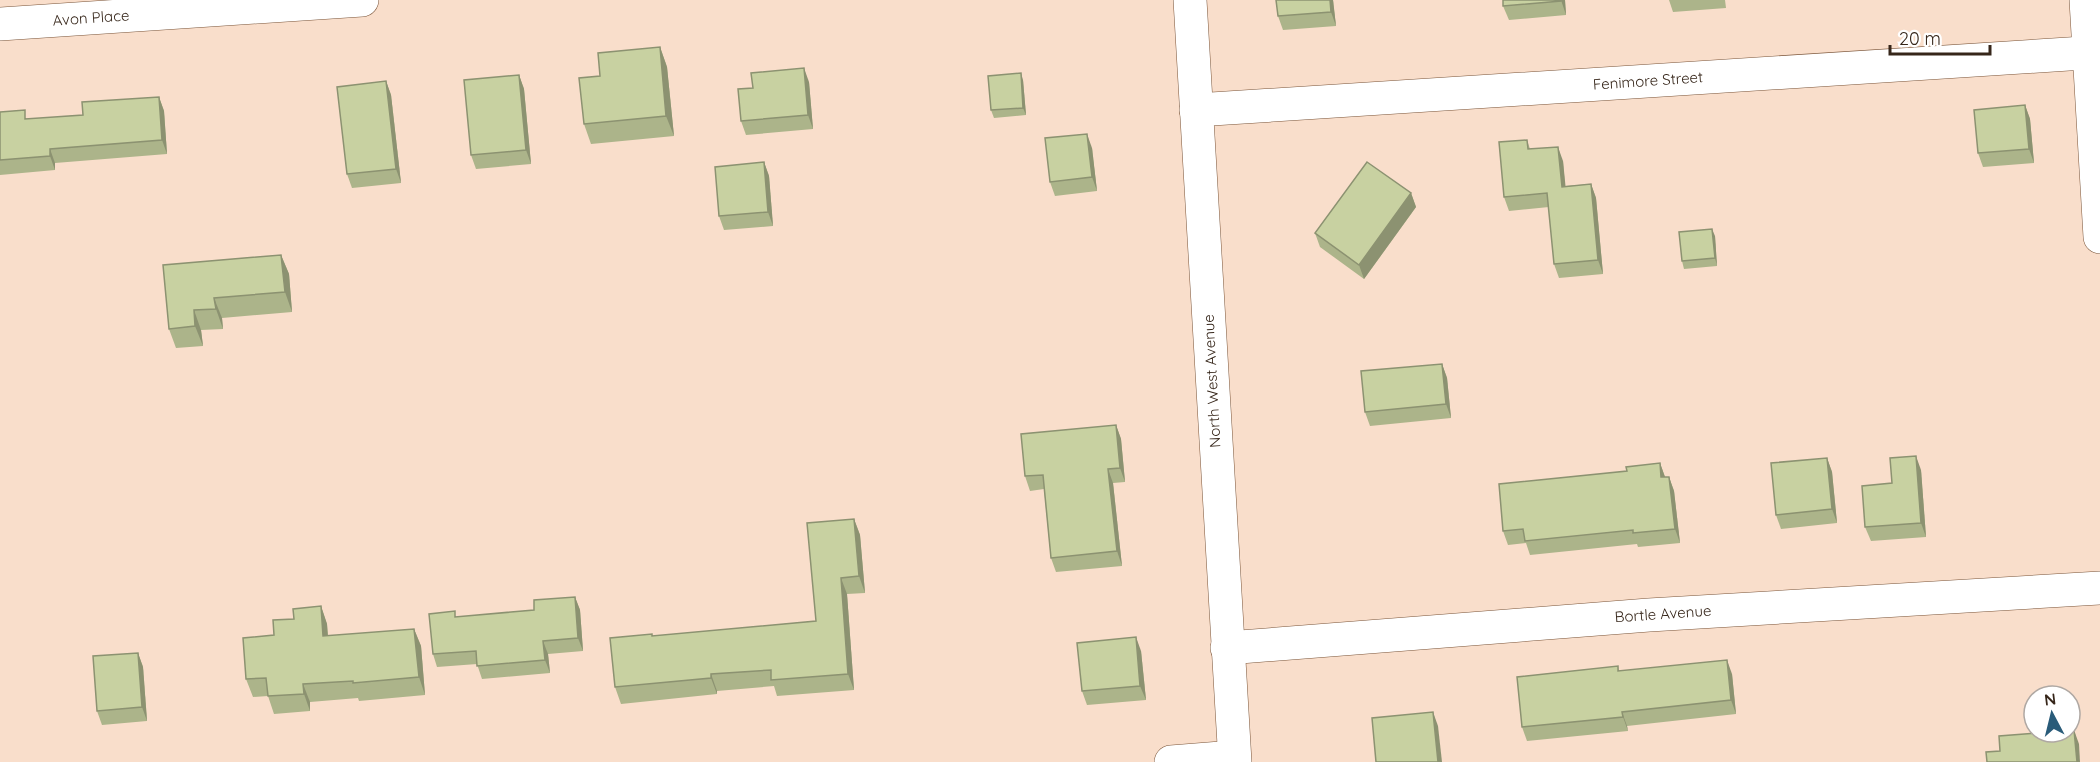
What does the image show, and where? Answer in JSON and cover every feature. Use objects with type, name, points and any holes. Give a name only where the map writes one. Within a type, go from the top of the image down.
[{"type":"street","name":"Avon Place","points":[[0,24],[362,0]]},
{"type":"street","name":"North West Avenue","points":[[1190,0],[1234,760]]},
{"type":"street","points":[[2086,0],[2094,52],[2100,237]]},
{"type":"street","name":"Fenimore Street","points":[[1196,110],[2094,52]]},
{"type":"street","name":"Bortle Avenue","points":[[1227,648],[1649,615],[2100,588]]},
{"type":"street","points":[[1171,762],[1234,760]]},
{"type":"building","points":[[1276,0],[1330,0],[1331,12],[1278,16]]},
{"type":"building","points":[[1503,0],[1561,0],[1561,1],[1503,6]]},
{"type":"building","points":[[660,47],[666,116],[584,124],[579,78],[600,76],[598,53]]},
{"type":"building","points":[[804,68],[808,115],[741,121],[738,89],[753,88],[751,73]]},
{"type":"building","points":[[1021,73],[1023,108],[991,110],[988,76]]},
{"type":"building","points":[[519,75],[526,150],[471,155],[464,80]]},
{"type":"building","points":[[386,81],[396,169],[347,174],[337,87]]},
{"type":"building","points":[[159,97],[162,140],[50,149],[50,156],[0,160],[0,112],[25,110],[25,119],[83,115],[82,102]]},
{"type":"building","points":[[2025,105],[2029,149],[1978,153],[1974,110]]},
{"type":"building","points":[[1087,134],[1092,177],[1050,182],[1045,138]]},
{"type":"building","points":[[1527,140],[1528,149],[1558,147],[1562,187],[1591,184],[1598,260],[1554,264],[1547,193],[1504,197],[1499,142]]},
{"type":"building","points":[[764,162],[768,212],[719,216],[715,167]]},
{"type":"building","points":[[1367,162],[1411,193],[1359,265],[1315,233]]},
{"type":"building","points":[[1712,229],[1715,258],[1682,261],[1679,232]]},
{"type":"building","points":[[281,255],[285,292],[214,298],[216,309],[194,310],[195,326],[169,329],[163,265]]},
{"type":"building","points":[[1442,364],[1446,404],[1365,412],[1361,371]]},
{"type":"building","points":[[1116,425],[1120,468],[1108,469],[1117,551],[1051,558],[1043,475],[1025,476],[1021,434]]},
{"type":"building","points":[[1916,456],[1921,523],[1865,527],[1862,486],[1892,483],[1890,458]]},
{"type":"building","points":[[1827,458],[1832,509],[1776,515],[1771,463]]},
{"type":"building","points":[[1660,463],[1661,477],[1669,477],[1675,529],[1633,533],[1633,530],[1525,541],[1523,529],[1503,531],[1499,484],[1627,471],[1626,467]]},
{"type":"building","points":[[854,519],[859,576],[841,578],[848,674],[771,680],[771,670],[711,674],[711,678],[615,687],[610,638],[816,621],[807,523]]},
{"type":"building","points":[[575,597],[578,638],[543,641],[545,660],[477,666],[476,651],[433,654],[429,614],[455,611],[455,617],[534,610],[534,600]]},
{"type":"building","points":[[321,606],[323,636],[414,629],[419,677],[353,683],[353,681],[303,684],[304,694],[268,696],[266,678],[246,679],[243,638],[274,635],[273,620],[294,619],[293,609]]},
{"type":"building","points":[[1136,637],[1140,686],[1082,691],[1077,643]]},
{"type":"building","points":[[138,653],[142,707],[97,711],[93,656]]},
{"type":"building","points":[[1727,660],[1731,700],[1622,712],[1623,717],[1522,727],[1517,677],[1618,666],[1618,671]]},
{"type":"building","points":[[1433,712],[1438,762],[1376,762],[1372,718]]},
{"type":"building","points":[[2022,734],[2022,744],[2075,744],[2077,762],[1987,762],[1986,752],[2000,751],[1999,736]]}]
